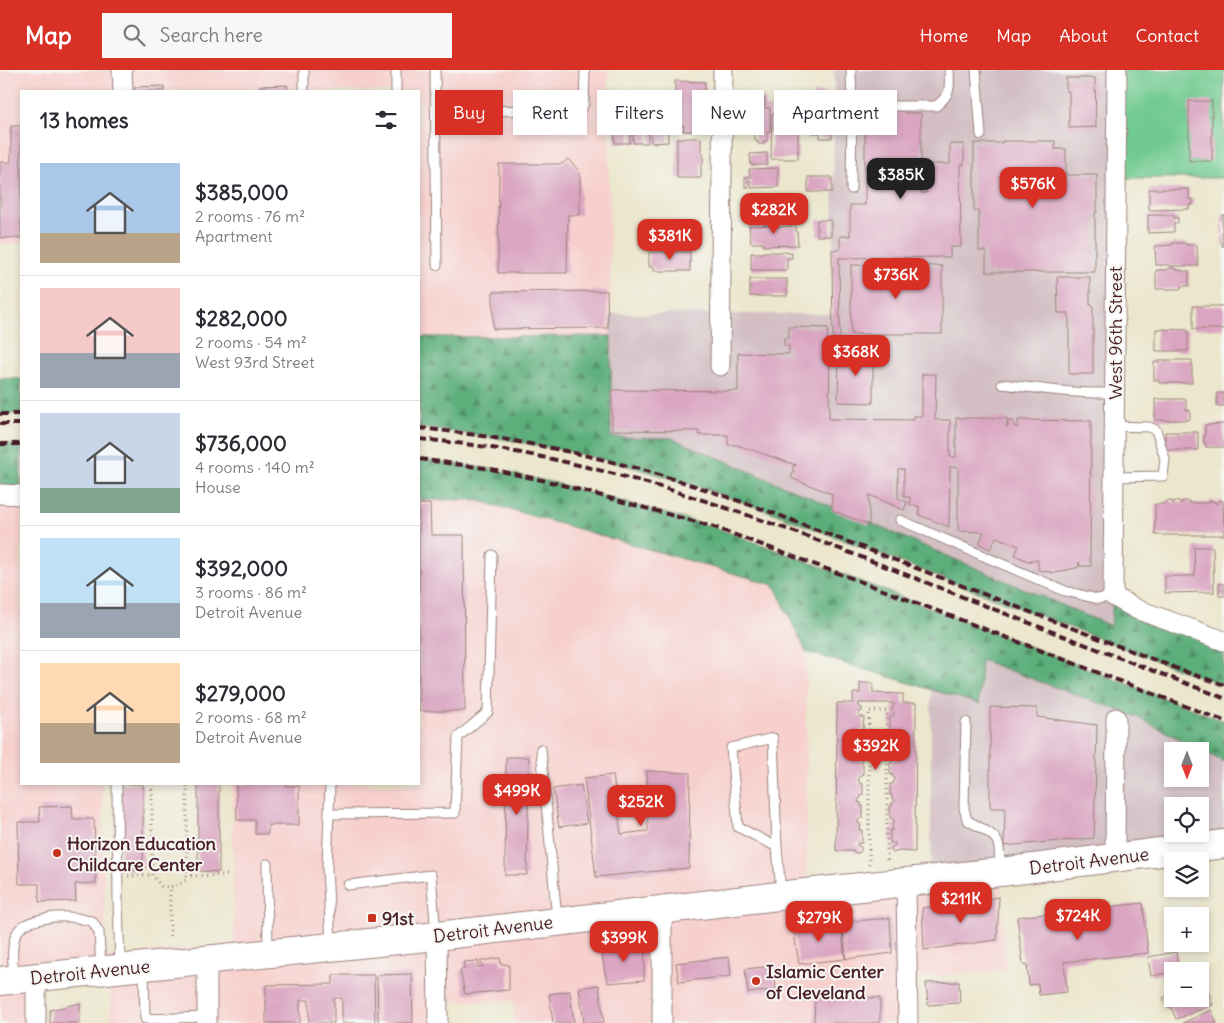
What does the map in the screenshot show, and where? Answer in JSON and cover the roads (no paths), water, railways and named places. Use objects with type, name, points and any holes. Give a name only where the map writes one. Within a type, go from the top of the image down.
[{"type":"main road","name":"Detroit Avenue","points":[[17,979],[437,936],[781,895],[906,883],[1224,844]]},
{"type":"street","points":[[122,70],[123,90]]},
{"type":"street","points":[[720,366],[723,70]]},
{"type":"street","name":"West 96th Street","points":[[1114,596],[1116,70]]},
{"type":"street","points":[[0,494],[20,495]]},
{"type":"street","points":[[1114,596],[1136,609],[1224,641]]},
{"type":"street","points":[[1115,858],[1116,718]]},
{"type":"street","points":[[906,883],[908,1023]]},
{"type":"street","points":[[662,910],[662,1023]]},
{"type":"street","points":[[437,936],[438,1023]]},
{"type":"street","points":[[207,960],[207,1020]]},
{"type":"street","points":[[17,979],[36,1023]]},
{"type":"lane","points":[[304,70],[304,90]]},
{"type":"lane","points":[[396,70],[396,90]]},
{"type":"lane","points":[[435,70],[435,90]]},
{"type":"lane","points":[[503,111],[580,110],[584,104],[585,70]]},
{"type":"lane","points":[[851,70],[852,90]]},
{"type":"lane","points":[[897,106],[936,106],[946,99],[950,86],[950,70]]},
{"type":"lane","points":[[976,70],[981,135]]},
{"type":"lane","points":[[436,135],[437,265]]},
{"type":"lane","points":[[852,135],[852,189]]},
{"type":"lane","points":[[1002,384],[1088,394],[1115,393]]},
{"type":"lane","points":[[1114,426],[1149,427],[1156,430],[1165,459],[1162,476],[1114,477]]},
{"type":"lane","points":[[900,520],[1065,591],[1098,599],[1114,596]]},
{"type":"lane","points":[[329,814],[456,813],[458,737],[488,712],[492,555]]},
{"type":"lane","points":[[966,722],[964,808],[967,820],[997,840],[1000,872]]},
{"type":"lane","points":[[777,847],[738,827],[731,748],[773,738],[777,847],[781,895]]},
{"type":"lane","points":[[541,749],[557,922]]},
{"type":"lane","points":[[117,785],[118,893],[122,969]]},
{"type":"lane","points":[[330,785],[327,868],[331,947]]},
{"type":"lane","points":[[267,864],[268,954]]},
{"type":"lane","points":[[348,885],[431,875],[437,936]]},
{"type":"lane","points":[[17,979],[13,946],[17,932],[26,924],[45,918],[69,916],[92,921],[122,969],[145,1019],[207,1020]]},
{"type":"railway","points":[[0,414],[20,414]]},
{"type":"railway","points":[[0,424],[20,424]]},
{"type":"railway","points":[[420,428],[478,435],[566,451],[682,482],[768,511],[1224,685]]},
{"type":"railway","points":[[420,439],[485,447],[551,459],[615,474],[679,493],[806,536],[1224,698]]},
{"type":"railway","points":[[0,444],[20,444]]},
{"type":"railway","points":[[420,459],[491,469],[555,483],[714,527],[1224,721]]},
{"type":"place","name":"Horizon Education Childcare Center","points":[[57,853]]},
{"type":"place","name":"91st","points":[[372,918]]},
{"type":"place","name":"Islamic Center of Cleveland","points":[[756,981]]}]
